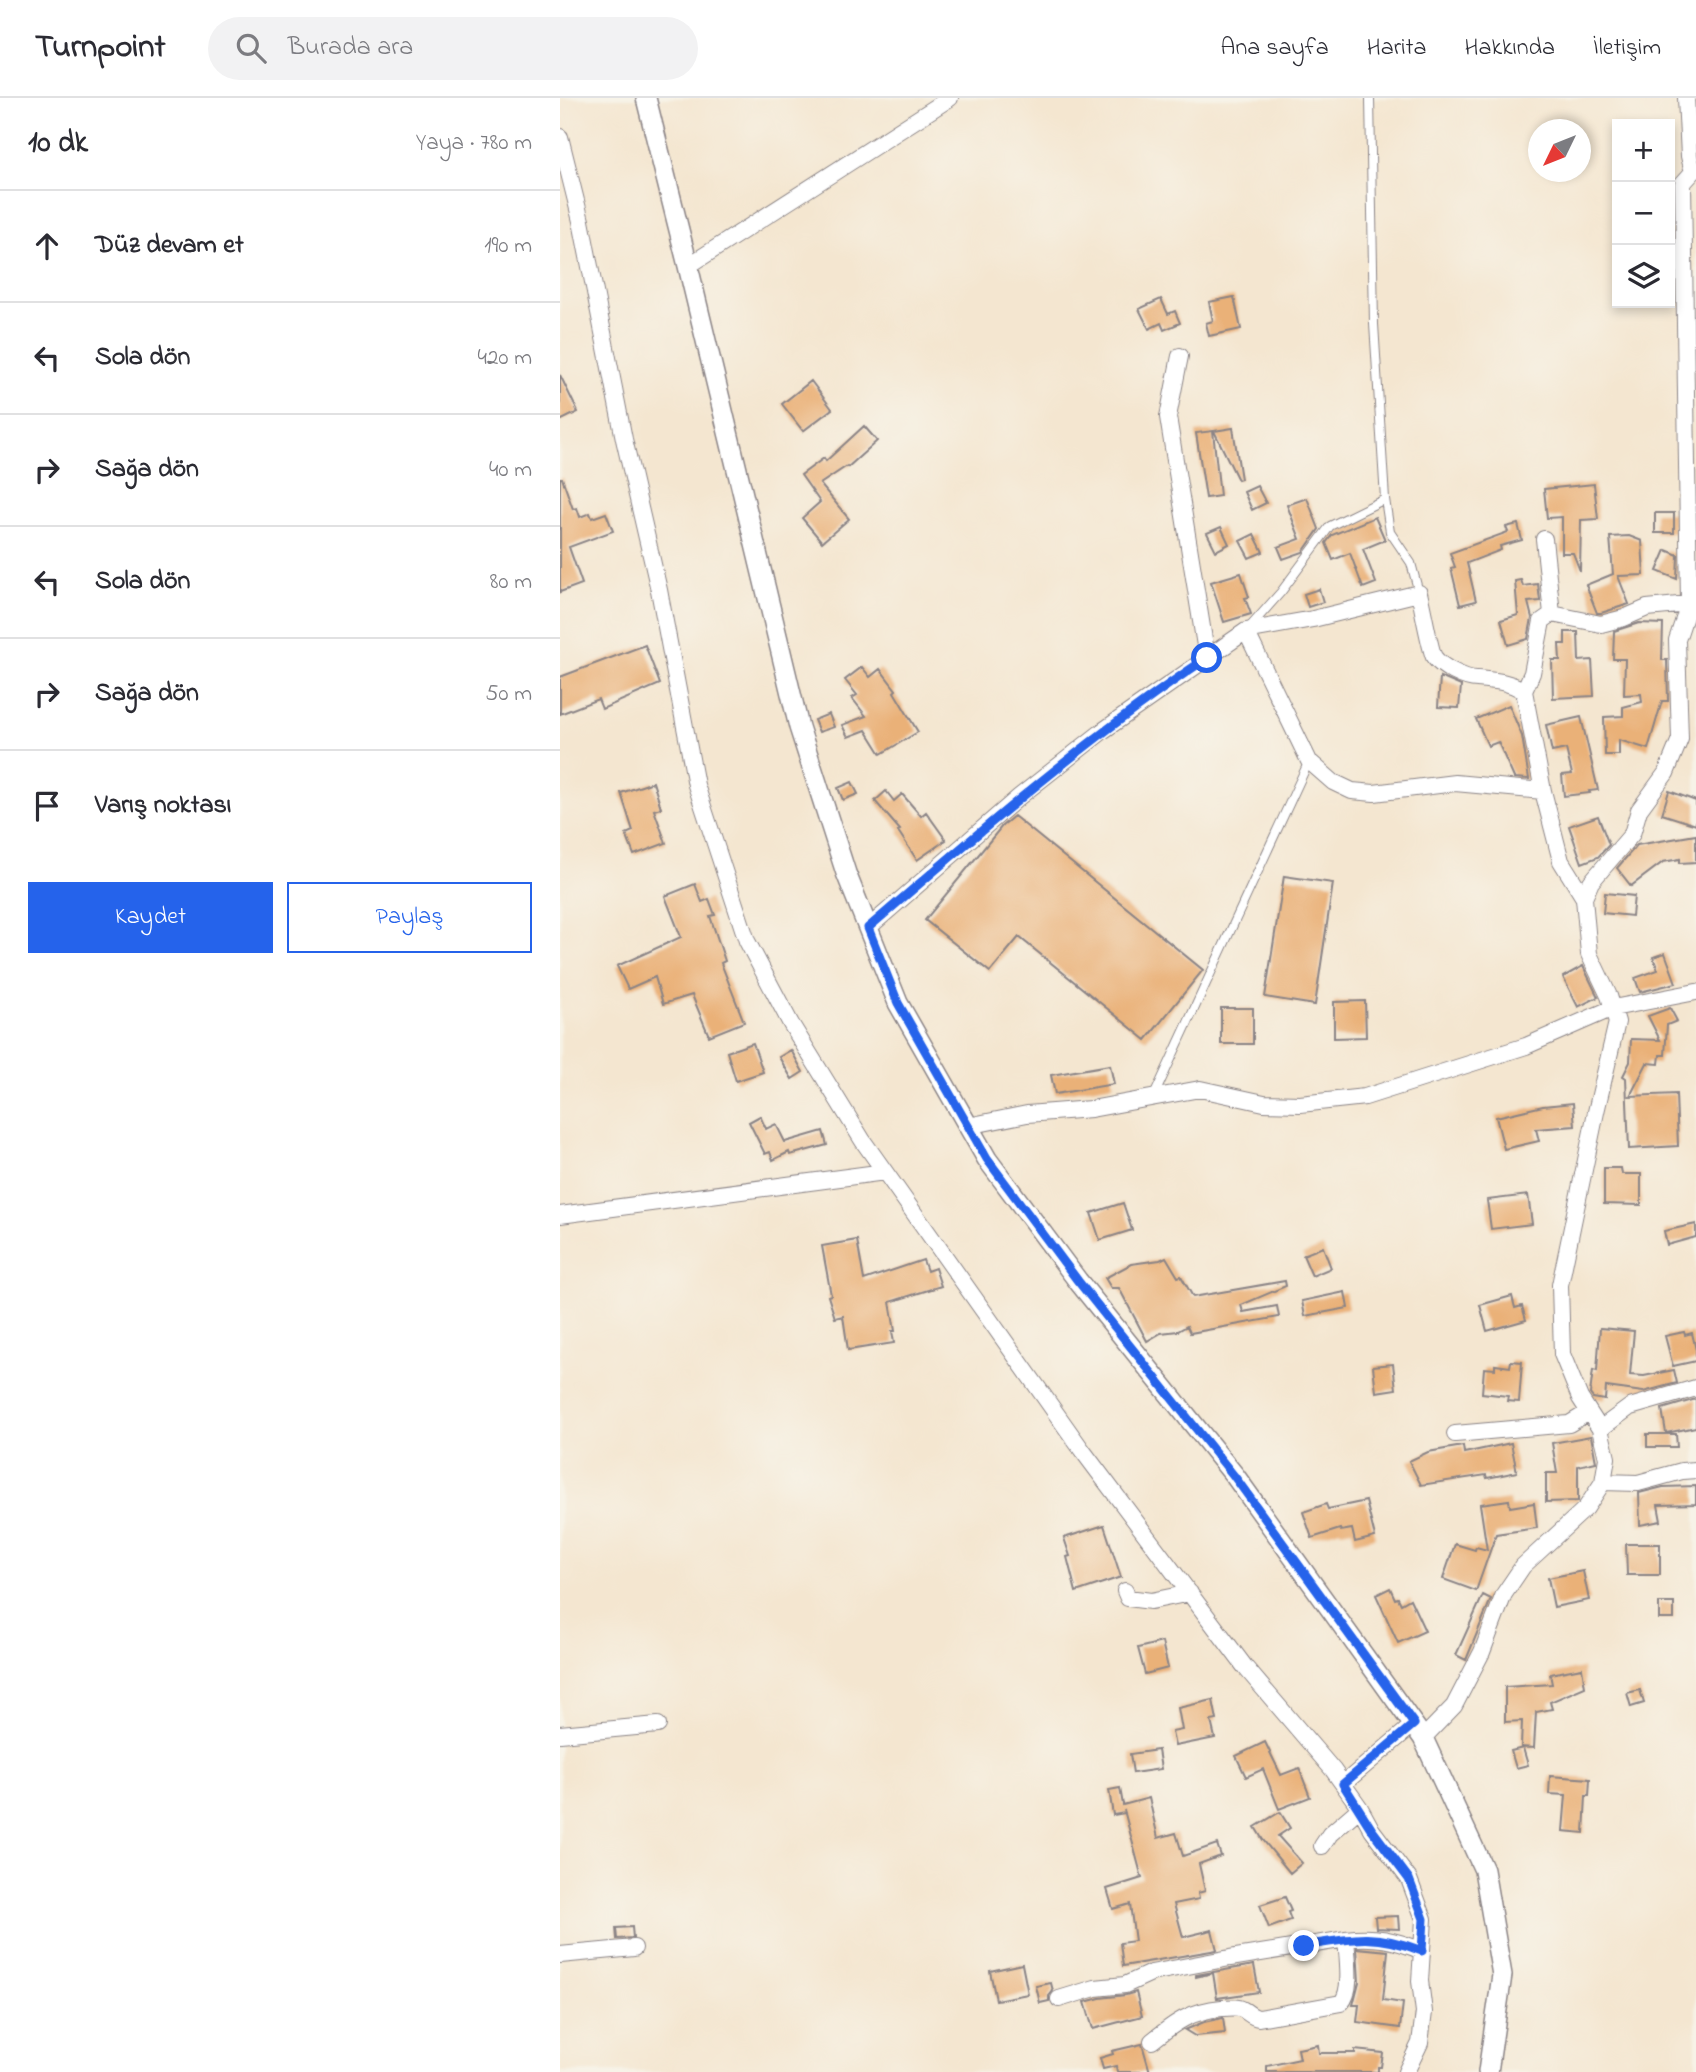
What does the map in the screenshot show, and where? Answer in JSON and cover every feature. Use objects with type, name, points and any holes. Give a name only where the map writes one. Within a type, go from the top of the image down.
[{"type":"street","points":[[646,98],[799,727],[846,873],[898,1003],[987,1159],[1078,1281],[1234,1476],[1419,1731],[1484,1870],[1502,1975],[1488,2072]]},
{"type":"street","points":[[688,266],[950,98]]},
{"type":"street","points":[[1584,898],[1591,882],[1632,834],[1639,810],[1666,773],[1680,739],[1677,640],[1689,604],[1683,183],[1693,172],[1689,156],[1686,98]]},
{"type":"street","points":[[560,137],[581,221],[624,439],[659,590],[696,785],[747,942],[791,1024],[863,1141],[1082,1450],[1245,1667],[1333,1770],[1372,1830],[1409,1879],[1424,1919],[1420,1981],[1424,2012],[1420,2043],[1406,2072]]},
{"type":"street","points":[[1180,356],[1168,417],[1207,658]]},
{"type":"street","points":[[1544,539],[1552,614]]},
{"type":"street","points":[[868,928],[1019,797],[1104,730],[1246,631],[1312,619],[1419,593],[1434,657],[1454,673],[1471,679],[1503,681],[1524,691]]},
{"type":"street","points":[[1343,1784],[1454,1706],[1482,1652],[1504,1594],[1523,1566],[1586,1508],[1603,1482],[1607,1458],[1600,1429],[1580,1398],[1562,1354],[1560,1285],[1617,1022],[1609,996],[1590,954],[1584,898],[1561,861],[1524,691],[1532,673],[1542,621],[1552,614],[1601,624],[1647,608],[1689,604]]},
{"type":"street","points":[[1246,631],[1309,761],[1333,782],[1352,791],[1374,793],[1455,783],[1544,791]]},
{"type":"street","points":[[968,1126],[1027,1114],[1091,1110],[1200,1089],[1264,1103],[1300,1104],[1365,1097],[1526,1046],[1613,1008],[1696,992]]},
{"type":"street","points":[[560,1215],[885,1172]]},
{"type":"street","points":[[1600,1429],[1630,1407],[1696,1388]]},
{"type":"street","points":[[1455,1434],[1569,1424],[1589,1412]]},
{"type":"street","points":[[1603,1482],[1638,1483],[1696,1470]]},
{"type":"street","points":[[1125,1591],[1128,1598],[1151,1601],[1190,1593]]},
{"type":"street","points":[[560,1734],[658,1725]]},
{"type":"street","points":[[1322,1846],[1330,1834],[1360,1808]]},
{"type":"street","points":[[1059,1999],[1096,1988],[1125,1985],[1152,1973],[1346,1938],[1384,1938],[1400,1941],[1422,1951]]},
{"type":"street","points":[[1152,2041],[1186,2016],[1207,2010],[1242,2008],[1253,2017],[1259,2018],[1341,2003],[1346,1998],[1348,1986],[1346,1938]]},
{"type":"street","points":[[560,1955],[634,1948]]},
{"type":"lane","points":[[1370,98],[1374,324],[1385,499],[1390,532],[1411,564],[1419,593]]},
{"type":"lane","points":[[1246,631],[1281,592],[1330,526],[1385,499]]},
{"type":"lane","points":[[1153,1098],[1309,761]]},
{"type":"building","points":[[1234,297],[1241,329],[1209,336],[1206,323],[1213,321],[1209,302]]},
{"type":"building","points":[[1161,299],[1168,314],[1175,311],[1180,323],[1164,330],[1161,323],[1149,329],[1139,309]]},
{"type":"building","points":[[560,375],[578,412],[560,421]]},
{"type":"building","points":[[811,381],[832,409],[803,431],[782,404]]},
{"type":"building","points":[[864,426],[877,441],[848,467],[820,484],[849,519],[822,542],[802,518],[820,502],[801,475],[824,458],[826,461]]},
{"type":"building","points":[[1233,428],[1241,479],[1238,480],[1214,431]]},
{"type":"building","points":[[1213,431],[1220,496],[1206,498],[1196,433]]},
{"type":"building","points":[[560,478],[573,509],[577,508],[580,517],[590,513],[592,518],[606,513],[613,531],[569,547],[582,584],[560,592]]},
{"type":"building","points":[[1594,484],[1598,519],[1581,520],[1580,571],[1573,553],[1562,553],[1562,517],[1547,518],[1544,489]]},
{"type":"building","points":[[1257,486],[1266,503],[1252,510],[1244,492]]},
{"type":"building","points":[[1307,498],[1319,529],[1303,552],[1283,559],[1278,547],[1300,539],[1287,505]]},
{"type":"building","points":[[1655,513],[1674,513],[1674,533],[1655,533]]},
{"type":"building","points":[[1375,517],[1385,540],[1363,549],[1376,583],[1363,588],[1350,553],[1333,560],[1326,543],[1332,535]]},
{"type":"building","points":[[1518,524],[1522,540],[1500,546],[1501,550],[1467,563],[1476,601],[1460,605],[1451,568],[1455,567],[1450,553],[1508,532],[1506,527]]},
{"type":"building","points":[[1221,527],[1229,544],[1216,551],[1207,533]]},
{"type":"building","points":[[1254,534],[1263,552],[1249,558],[1240,541]]},
{"type":"building","points":[[1629,536],[1642,541],[1644,575],[1618,576],[1629,604],[1597,613],[1586,585],[1613,574],[1610,537]]},
{"type":"building","points":[[1666,550],[1678,555],[1677,579],[1657,571]]},
{"type":"building","points":[[1241,573],[1251,614],[1224,622],[1211,582]]},
{"type":"building","points":[[1521,580],[1523,586],[1538,584],[1540,601],[1528,602],[1532,618],[1528,639],[1508,645],[1501,620],[1518,615],[1515,581]]},
{"type":"building","points":[[1319,589],[1323,602],[1308,607],[1304,594]]},
{"type":"building","points":[[1639,623],[1663,624],[1662,660],[1667,660],[1668,701],[1662,701],[1648,749],[1619,740],[1619,755],[1605,755],[1604,717],[1623,716],[1623,707],[1642,702],[1641,694],[1624,695],[1625,659],[1613,659],[1614,631]]},
{"type":"building","points":[[1565,632],[1578,632],[1579,661],[1592,660],[1594,696],[1553,698],[1552,660],[1560,660],[1559,644],[1565,644]]},
{"type":"building","points":[[645,645],[660,684],[602,709],[598,699],[560,714],[560,677]]},
{"type":"building","points":[[862,667],[870,677],[880,669],[896,690],[894,692],[918,732],[881,754],[866,730],[848,737],[842,725],[866,716],[852,698],[857,695],[845,680]]},
{"type":"building","points":[[1440,677],[1461,686],[1459,708],[1438,707]]},
{"type":"building","points":[[1509,705],[1522,736],[1529,779],[1514,778],[1498,742],[1488,746],[1476,719]]},
{"type":"building","points":[[829,714],[834,727],[819,732],[814,720]]},
{"type":"building","points":[[1581,717],[1598,790],[1564,796],[1562,775],[1572,774],[1566,749],[1552,752],[1546,725]]},
{"type":"building","points":[[653,782],[661,808],[654,810],[666,843],[634,855],[626,834],[633,831],[621,793]]},
{"type":"building","points":[[852,782],[858,794],[843,800],[838,788]]},
{"type":"building","points":[[886,791],[894,801],[902,794],[921,816],[926,812],[946,840],[917,860],[898,831],[900,830],[875,801]]},
{"type":"building","points":[[1669,791],[1696,801],[1696,825],[1662,814]]},
{"type":"building","points":[[1014,816],[1203,970],[1146,1040],[1019,937],[990,972],[925,920],[1002,826]]},
{"type":"building","points":[[1598,816],[1609,845],[1598,857],[1582,863],[1569,826]]},
{"type":"building","points":[[1696,835],[1696,862],[1680,863],[1680,859],[1663,862],[1631,886],[1617,868],[1637,845]]},
{"type":"building","points":[[1284,876],[1333,883],[1315,1005],[1265,997]]},
{"type":"building","points":[[695,884],[702,902],[709,899],[715,915],[710,916],[725,961],[721,963],[744,1022],[709,1036],[692,995],[663,1004],[655,977],[628,989],[617,966],[681,937],[665,896]]},
{"type":"building","points":[[1605,893],[1634,896],[1632,916],[1603,913]]},
{"type":"building","points":[[1665,953],[1676,983],[1640,992],[1635,978],[1658,970],[1653,957]]},
{"type":"building","points":[[1583,966],[1598,997],[1578,1007],[1563,977]]},
{"type":"building","points":[[1365,1001],[1366,1037],[1334,1038],[1334,1002]]},
{"type":"building","points":[[1221,1008],[1253,1008],[1253,1044],[1221,1044]]},
{"type":"building","points":[[1670,1008],[1677,1021],[1667,1025],[1665,1055],[1660,1055],[1659,1064],[1647,1063],[1630,1096],[1676,1094],[1678,1146],[1629,1149],[1626,1078],[1623,1076],[1630,1062],[1631,1039],[1660,1040],[1648,1016]]},
{"type":"building","points":[[753,1043],[763,1072],[736,1081],[727,1052]]},
{"type":"building","points":[[791,1050],[803,1072],[792,1079],[779,1057]]},
{"type":"building","points":[[1110,1065],[1114,1084],[1055,1094],[1051,1075]]},
{"type":"building","points":[[1573,1103],[1575,1126],[1536,1129],[1539,1141],[1504,1149],[1496,1117],[1543,1106]]},
{"type":"building","points":[[760,1116],[766,1129],[776,1124],[785,1142],[823,1131],[827,1145],[790,1155],[789,1152],[773,1160],[770,1152],[765,1154],[749,1122]]},
{"type":"building","points":[[1604,1168],[1621,1168],[1622,1174],[1641,1174],[1641,1205],[1604,1204]]},
{"type":"building","points":[[1528,1195],[1532,1224],[1491,1229],[1487,1200]]},
{"type":"building","points":[[1123,1203],[1132,1230],[1100,1240],[1091,1213]]},
{"type":"building","points":[[1696,1224],[1696,1237],[1667,1245],[1664,1231]]},
{"type":"building","points":[[857,1240],[864,1280],[923,1260],[927,1271],[935,1268],[941,1286],[890,1302],[895,1331],[892,1331],[894,1343],[848,1350],[843,1316],[835,1318],[828,1296],[831,1295],[822,1246]]},
{"type":"building","points":[[1323,1247],[1331,1268],[1312,1276],[1303,1255]]},
{"type":"building","points":[[1166,1257],[1193,1297],[1285,1281],[1286,1286],[1241,1305],[1243,1312],[1277,1306],[1279,1317],[1190,1333],[1187,1326],[1178,1331],[1161,1333],[1147,1341],[1119,1288],[1111,1288],[1105,1278],[1131,1264]]},
{"type":"building","points":[[1345,1292],[1348,1308],[1305,1316],[1302,1301]]},
{"type":"building","points":[[1512,1296],[1515,1308],[1522,1306],[1526,1320],[1487,1331],[1480,1305]]},
{"type":"building","points":[[1600,1328],[1634,1331],[1630,1375],[1644,1376],[1674,1370],[1677,1383],[1643,1392],[1606,1387],[1605,1400],[1593,1398],[1590,1394],[1593,1370],[1597,1371]]},
{"type":"building","points":[[1684,1332],[1685,1335],[1692,1333],[1696,1361],[1673,1366],[1665,1336]]},
{"type":"building","points":[[1511,1361],[1522,1362],[1519,1402],[1507,1401],[1508,1396],[1482,1393],[1484,1368],[1495,1369],[1495,1365],[1510,1367]]},
{"type":"building","points":[[1393,1364],[1396,1389],[1376,1392],[1373,1366]]},
{"type":"building","points":[[1696,1399],[1696,1427],[1666,1433],[1662,1409]]},
{"type":"building","points":[[1647,1434],[1676,1434],[1677,1447],[1647,1447]]},
{"type":"building","points":[[1591,1436],[1596,1462],[1578,1466],[1578,1501],[1546,1502],[1546,1473],[1557,1473],[1552,1443]]},
{"type":"building","points":[[1511,1443],[1517,1472],[1487,1478],[1486,1475],[1421,1485],[1409,1461],[1428,1452],[1463,1446],[1464,1453]]},
{"type":"building","points":[[1696,1486],[1696,1504],[1658,1505],[1661,1521],[1640,1525],[1639,1493],[1663,1487]]},
{"type":"building","points":[[1509,1500],[1510,1507],[1534,1503],[1537,1528],[1496,1534],[1476,1591],[1443,1579],[1455,1544],[1475,1550],[1476,1547],[1487,1550],[1480,1504]]},
{"type":"building","points":[[1366,1501],[1375,1537],[1355,1542],[1352,1529],[1340,1529],[1312,1538],[1303,1512],[1326,1504],[1328,1509]]},
{"type":"building","points":[[1104,1525],[1121,1577],[1076,1592],[1064,1538]]},
{"type":"building","points":[[1626,1544],[1660,1544],[1660,1575],[1627,1575]]},
{"type":"building","points":[[1583,1571],[1589,1600],[1554,1607],[1548,1578]]},
{"type":"building","points":[[1390,1588],[1395,1599],[1398,1598],[1401,1604],[1410,1599],[1425,1631],[1398,1643],[1376,1595]]},
{"type":"building","points":[[1483,1595],[1491,1599],[1466,1660],[1456,1655]]},
{"type":"building","points":[[1659,1603],[1674,1603],[1674,1619],[1659,1619]]},
{"type":"building","points":[[1162,1642],[1168,1668],[1145,1674],[1138,1648]]},
{"type":"building","points":[[1582,1668],[1585,1687],[1550,1702],[1552,1709],[1536,1712],[1534,1748],[1521,1747],[1522,1721],[1505,1722],[1505,1687],[1552,1684],[1550,1674]]},
{"type":"building","points":[[1640,1690],[1644,1703],[1631,1707],[1627,1693]]},
{"type":"building","points":[[1213,1700],[1217,1720],[1211,1721],[1215,1738],[1175,1746],[1172,1732],[1182,1730],[1178,1708]]},
{"type":"building","points":[[1265,1742],[1281,1775],[1299,1768],[1310,1797],[1279,1809],[1263,1769],[1246,1777],[1236,1756]]},
{"type":"building","points":[[1523,1748],[1528,1765],[1516,1768],[1511,1751]]},
{"type":"building","points":[[1158,1750],[1161,1769],[1133,1773],[1130,1754]]},
{"type":"building","points":[[1550,1776],[1590,1779],[1584,1833],[1563,1831],[1566,1795],[1549,1794]]},
{"type":"building","points":[[1120,1788],[1123,1805],[1149,1798],[1158,1838],[1176,1833],[1183,1856],[1217,1844],[1221,1856],[1199,1864],[1205,1891],[1198,1893],[1199,1899],[1174,1904],[1183,1937],[1212,1930],[1217,1950],[1123,1966],[1120,1943],[1135,1941],[1130,1904],[1113,1909],[1107,1889],[1142,1878],[1125,1813],[1113,1815],[1109,1790]]},
{"type":"building","points":[[1280,1812],[1290,1828],[1278,1836],[1302,1863],[1290,1873],[1255,1827]]},
{"type":"building","points":[[1285,1897],[1291,1911],[1288,1912],[1291,1920],[1269,1928],[1260,1905]]},
{"type":"building","points":[[1398,1916],[1399,1929],[1376,1928],[1375,1917]]},
{"type":"building","points":[[632,1927],[633,1938],[617,1939],[616,1928]]},
{"type":"building","points":[[1357,1948],[1388,1951],[1383,2000],[1403,2003],[1400,2028],[1357,2022],[1359,2005],[1353,2005],[1359,1982]]},
{"type":"building","points":[[1022,1964],[1028,1994],[996,2000],[990,1971]]},
{"type":"building","points":[[1254,1965],[1259,1992],[1217,1998],[1213,1973],[1196,1977],[1196,1975]]},
{"type":"building","points":[[1051,1983],[1053,1991],[1049,2001],[1040,2003],[1036,1986]]},
{"type":"building","points":[[1136,1992],[1142,2016],[1093,2029],[1085,2002]]},
{"type":"building","points":[[1223,2018],[1225,2033],[1195,2036],[1185,2030],[1204,2022]]},
{"type":"building","points":[[1142,2044],[1150,2072],[1117,2072],[1116,2066],[1103,2069],[1100,2058],[1113,2054],[1112,2051]]},
{"type":"building","points":[[1318,2045],[1319,2053],[1355,2053],[1355,2050],[1383,2053],[1381,2067],[1378,2067],[1378,2072],[1267,2072],[1267,2066],[1300,2059],[1298,2049]]},
{"type":"route","points":[[1207,658],[1104,730],[1019,797],[868,928],[898,1003],[987,1159],[1078,1281],[1234,1476],[1414,1724],[1343,1784],[1372,1830],[1409,1879],[1424,1919],[1422,1951],[1400,1941],[1362,1937],[1304,1946]]}]
